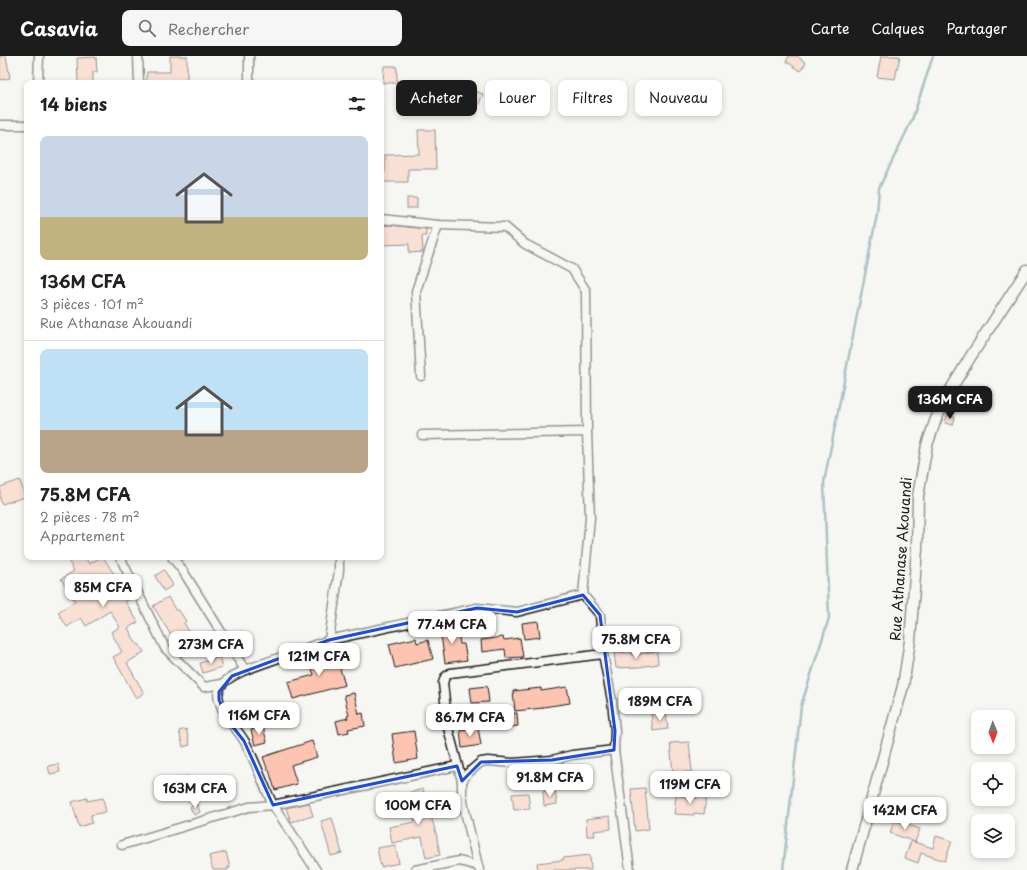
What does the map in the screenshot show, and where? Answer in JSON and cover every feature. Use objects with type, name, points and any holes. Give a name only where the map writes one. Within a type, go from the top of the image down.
[{"type":"street","points":[[38,80],[39,56]]},
{"type":"street","points":[[138,56],[139,80]]},
{"type":"street","points":[[249,56],[249,80]]},
{"type":"street","points":[[0,125],[24,125]]},
{"type":"street","points":[[384,219],[438,225],[505,227],[525,244],[572,269],[586,291],[587,432],[590,518],[583,595],[600,615],[603,654],[612,701],[615,731],[614,750],[630,870]]},
{"type":"street","points":[[421,376],[416,291],[438,225]]},
{"type":"street","name":"Rue Athanase Akouandi","points":[[852,870],[903,686],[910,641],[917,549],[918,496],[927,445],[936,419],[952,389],[971,356],[1027,270]]},
{"type":"street","points":[[422,435],[587,432]]},
{"type":"street","points":[[121,560],[165,648],[204,687],[222,684],[232,676],[245,670],[329,640],[477,608],[517,612],[583,595]]},
{"type":"street","points":[[174,560],[183,571],[245,670]]},
{"type":"street","points":[[329,640],[339,570],[339,560]]},
{"type":"street","points":[[479,868],[464,806],[462,780],[448,728],[442,682],[450,673],[603,654]]},
{"type":"street","points":[[222,684],[219,692],[219,700],[229,722],[244,741],[273,805],[316,870]]},
{"type":"street","points":[[462,780],[480,762],[488,761],[513,763],[552,760],[572,755],[614,750]]},
{"type":"street","points":[[122,845],[249,807],[273,805],[457,766]]},
{"type":"street","points":[[415,870],[459,861],[479,868]]},
{"type":"highlighted area","points":[[583,595],[600,615],[615,731],[614,750],[552,760],[481,762],[462,781],[457,766],[273,805],[244,741],[229,722],[219,700],[219,692],[232,676],[329,640],[477,608],[517,612]]},
{"type":"building","points":[[0,56],[6,56],[10,78],[0,80]]},
{"type":"building","points":[[170,56],[187,56],[187,80],[146,80],[147,72],[170,72]]},
{"type":"building","points":[[789,56],[797,56],[806,63],[800,71],[786,61]]},
{"type":"building","points":[[881,56],[900,56],[895,79],[877,77]]},
{"type":"building","points":[[96,57],[97,72],[93,72],[93,80],[78,80],[77,58]]},
{"type":"building","points":[[384,66],[396,66],[396,83],[384,83]]},
{"type":"building","points":[[477,92],[483,94],[477,109]]},
{"type":"building","points":[[418,130],[435,130],[436,169],[408,169],[408,182],[384,182],[385,155],[419,154]]},
{"type":"building","points":[[407,198],[417,198],[417,208],[407,208]]},
{"type":"building","points":[[384,226],[426,229],[426,236],[422,236],[423,252],[409,253],[409,244],[384,245]]},
{"type":"building","points":[[947,415],[955,417],[953,425],[945,423]]},
{"type":"building","points":[[20,480],[24,497],[2,504],[0,499],[0,487]]},
{"type":"building","points":[[68,560],[87,560],[89,564],[96,560],[105,560],[130,599],[125,601],[138,622],[128,628],[137,645],[139,644],[144,652],[127,663],[144,693],[136,698],[113,657],[122,652],[111,632],[120,627],[110,611],[86,626],[81,618],[67,627],[58,612],[75,601],[61,579],[74,571]]},
{"type":"building","points":[[164,570],[173,585],[164,591],[155,576]]},
{"type":"building","points":[[168,597],[176,611],[178,609],[186,621],[184,623],[197,644],[182,653],[153,606]]},
{"type":"building","points":[[538,621],[540,637],[524,639],[522,623]]},
{"type":"building","points":[[457,625],[460,644],[464,644],[467,660],[445,663],[440,628]]},
{"type":"building","points":[[503,637],[504,640],[520,638],[523,657],[506,658],[505,649],[482,652],[481,640]]},
{"type":"building","points":[[416,638],[417,643],[428,640],[433,659],[395,668],[389,644]]},
{"type":"building","points":[[657,651],[658,664],[616,668],[614,653],[631,652],[632,655]]},
{"type":"building","points":[[335,652],[345,685],[293,699],[288,682],[314,675],[309,660]]},
{"type":"building","points":[[219,657],[222,667],[203,673],[200,663]]},
{"type":"building","points":[[487,686],[489,702],[472,703],[470,688]]},
{"type":"building","points":[[567,687],[570,703],[515,711],[513,691],[541,688],[541,691]]},
{"type":"building","points":[[354,693],[359,714],[363,713],[365,726],[348,729],[349,732],[339,734],[336,721],[348,718],[347,716],[349,715],[344,695]]},
{"type":"building","points":[[666,712],[668,729],[653,731],[651,714]]},
{"type":"building","points":[[517,713],[518,726],[493,729],[491,716]]},
{"type":"building","points":[[263,727],[267,742],[255,745],[251,730]]},
{"type":"building","points":[[478,727],[481,745],[462,748],[460,730]]},
{"type":"building","points":[[186,729],[190,745],[183,747],[179,731]]},
{"type":"building","points":[[414,731],[418,759],[396,763],[392,734]]},
{"type":"building","points":[[312,741],[317,757],[291,765],[297,784],[275,790],[263,757]]},
{"type":"building","points":[[689,742],[692,772],[673,773],[670,743]]},
{"type":"building","points":[[58,764],[60,772],[50,774],[48,766]]},
{"type":"building","points":[[188,776],[191,792],[178,794],[176,778]]},
{"type":"building","points":[[645,788],[649,829],[635,831],[631,789]]},
{"type":"building","points":[[423,789],[436,833],[440,855],[426,858],[422,837],[392,843],[389,827],[415,822],[408,793]]},
{"type":"building","points":[[555,790],[557,804],[544,806],[543,791]]},
{"type":"building","points":[[528,793],[530,809],[514,810],[512,794]]},
{"type":"building","points":[[676,795],[697,798],[697,795],[706,796],[704,814],[674,814]]},
{"type":"building","points":[[87,798],[87,801],[103,798],[106,812],[91,815],[92,823],[79,827],[72,802]]},
{"type":"building","points":[[309,803],[313,816],[291,822],[286,808]]},
{"type":"building","points":[[197,804],[200,812],[194,815],[190,807]]},
{"type":"building","points":[[610,816],[611,829],[594,831],[595,836],[587,836],[586,819]]},
{"type":"building","points":[[332,818],[342,853],[331,856],[321,821]]},
{"type":"building","points":[[894,820],[920,829],[915,842],[890,833]]},
{"type":"building","points":[[936,836],[952,841],[945,861],[921,853],[918,863],[905,858],[911,841],[933,848]]},
{"type":"building","points":[[395,845],[399,863],[381,867],[377,848]]},
{"type":"building","points":[[226,852],[230,868],[227,868],[228,870],[213,870],[209,856]]},
{"type":"building","points":[[590,855],[591,870],[538,870],[537,863]]},
{"type":"waterway","points":[[783,870],[801,706],[829,618],[824,482],[877,214],[879,188],[912,120],[933,56]]}]
